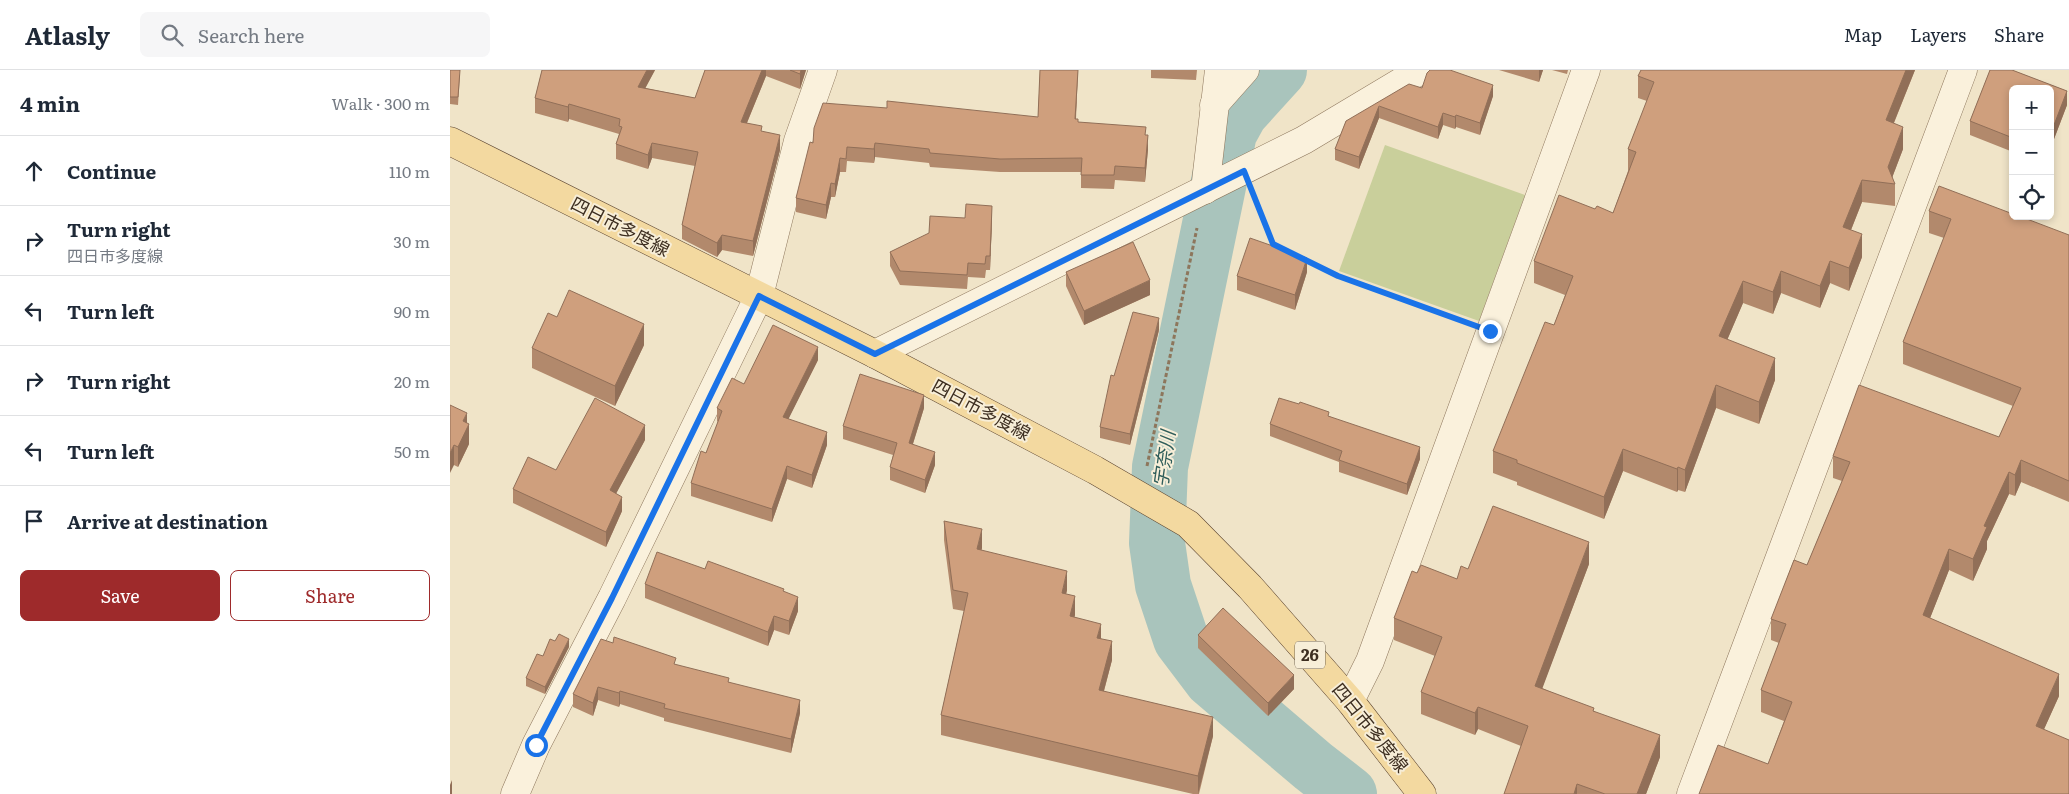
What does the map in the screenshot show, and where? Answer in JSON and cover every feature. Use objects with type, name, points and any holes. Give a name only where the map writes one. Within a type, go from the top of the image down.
[{"type":"main road","name":"四日市多度線","points":[[450,142],[875,354],[1095,470],[1188,524],[1250,587],[1350,701],[1422,794]]},
{"type":"street","points":[[515,794],[536,745],[612,598],[759,296],[798,141],[824,70]]},
{"type":"street","points":[[1208,189],[1214,105],[1219,70]]},
{"type":"street","points":[[1214,105],[1245,70]]},
{"type":"street","points":[[875,354],[1304,140],[1421,70]]},
{"type":"street","points":[[1350,701],[1370,661],[1586,70]]},
{"type":"street","points":[[1691,794],[1962,70]]},
{"type":"path","points":[[1240,172],[1273,244],[1338,276],[1490,331]]},
{"type":"path","points":[[1143,498],[1208,189]]},
{"type":"green space","points":[[1385,145],[1525,195],[1479,321],[1339,271]]},
{"type":"building","points":[[450,70],[460,70],[458,97],[450,97]]},
{"type":"building","points":[[542,70],[647,70],[638,87],[695,98],[705,70],[762,70],[741,122],[762,126],[761,131],[780,135],[753,241],[722,235],[717,243],[682,225],[698,152],[652,143],[648,155],[616,144],[622,127],[619,126],[620,119],[569,104],[568,107],[535,98]]},
{"type":"building","points":[[790,70],[801,70],[800,74]]},
{"type":"building","points":[[1040,70],[1078,70],[1075,119],[1078,119],[1078,122],[1146,127],[1145,135],[1148,135],[1145,168],[1115,166],[1114,175],[1081,175],[1082,158],[1000,159],[930,153],[929,149],[875,143],[874,149],[847,147],[846,159],[840,158],[835,184],[831,183],[826,205],[796,198],[810,142],[813,143],[814,128],[823,103],[887,108],[887,101],[1038,117]]},
{"type":"building","points":[[1430,70],[1450,70],[1493,85],[1480,123],[1443,113],[1438,127],[1379,106],[1359,157],[1335,149],[1346,121],[1409,84],[1422,88],[1427,73]]},
{"type":"building","points":[[1641,70],[1906,70],[1886,120],[1903,127],[1888,167],[1895,184],[1862,180],[1843,227],[1862,234],[1849,268],[1830,261],[1820,286],[1781,271],[1773,292],[1743,281],[1719,336],[1775,358],[1759,402],[1716,385],[1685,470],[1678,467],[1677,469],[1623,449],[1604,497],[1517,463],[1517,460],[1493,451],[1545,322],[1554,325],[1573,276],[1534,261],[1559,195],[1595,209],[1597,206],[1613,213],[1636,152],[1628,149],[1654,82],[1638,76]]},
{"type":"building","points":[[1990,70],[2012,70],[2051,85],[2009,85],[2009,136],[1970,121]]},
{"type":"building","points":[[2054,86],[2067,91],[2054,125]]},
{"type":"building","points":[[1939,186],[2009,212],[2009,220],[2030,220],[2069,235],[2069,481],[2021,460],[2015,475],[2009,472],[1984,526],[1987,527],[1973,559],[1949,549],[1923,615],[2059,674],[2036,726],[2069,740],[2069,794],[1699,794],[1718,745],[1768,764],[1792,702],[1761,690],[1786,624],[1771,619],[1794,560],[1807,565],[1850,462],[1833,456],[1859,385],[1999,437],[2021,388],[1903,342],[1951,219],[1929,211]]},
{"type":"building","points":[[966,204],[992,206],[990,256],[986,256],[985,264],[968,263],[967,275],[900,271],[890,252],[929,233],[930,216],[965,218]]},
{"type":"building","points":[[1250,238],[1307,258],[1295,295],[1237,276]]},
{"type":"building","points":[[1133,242],[1150,280],[1084,311],[1066,272]]},
{"type":"building","points":[[569,290],[644,324],[615,386],[532,348],[548,313],[557,317]]},
{"type":"building","points":[[1133,312],[1159,318],[1130,434],[1100,427],[1111,375],[1114,376]]},
{"type":"building","points":[[773,325],[818,347],[783,417],[827,432],[812,475],[787,466],[772,509],[691,483],[701,451],[706,453],[722,411],[717,408],[732,378],[744,384]]},
{"type":"building","points":[[860,374],[924,395],[909,443],[935,452],[925,480],[890,467],[897,443],[843,426]]},
{"type":"building","points":[[595,398],[645,425],[610,490],[622,497],[606,532],[513,489],[528,457],[556,470]]},
{"type":"building","points":[[1279,398],[1299,404],[1300,402],[1329,412],[1328,416],[1420,447],[1407,484],[1339,460],[1342,451],[1270,424]]},
{"type":"building","points":[[450,405],[467,413],[463,421],[469,424],[458,447],[454,445],[450,453]]},
{"type":"building","points":[[1493,506],[1589,542],[1535,686],[1594,708],[1593,711],[1660,735],[1637,794],[1605,794],[1577,784],[1574,794],[1504,794],[1528,726],[1478,707],[1475,713],[1421,692],[1442,637],[1394,618],[1412,571],[1417,573],[1421,565],[1457,579],[1461,566],[1468,569]]},
{"type":"building","points":[[944,521],[982,529],[977,549],[1067,571],[1062,593],[1075,596],[1070,616],[1101,624],[1097,638],[1112,641],[1099,690],[1213,717],[1198,776],[941,715],[968,593],[953,590]]},
{"type":"building","points":[[657,552],[705,569],[708,561],[784,589],[783,591],[798,597],[789,621],[774,616],[768,632],[645,584]]},
{"type":"building","points":[[1223,608],[1294,675],[1268,703],[1198,635]]},
{"type":"building","points":[[559,634],[569,639],[545,687],[526,678],[537,654],[543,656],[550,639],[555,641]]},
{"type":"building","points":[[614,637],[676,658],[674,664],[729,678],[728,682],[800,700],[791,739],[664,708],[665,704],[620,691],[619,693],[598,687],[593,703],[573,694],[601,639],[613,643]]},
{"type":"waterway","name":"宇奈川","points":[[1279,70],[1240,113],[1229,133],[1160,467],[1157,543],[1163,585],[1181,639],[1212,680],[1313,766],[1349,794]]},
{"type":"route","points":[[536,745],[612,598],[759,296],[875,354],[1244,171],[1273,244],[1338,276],[1490,331]]}]
